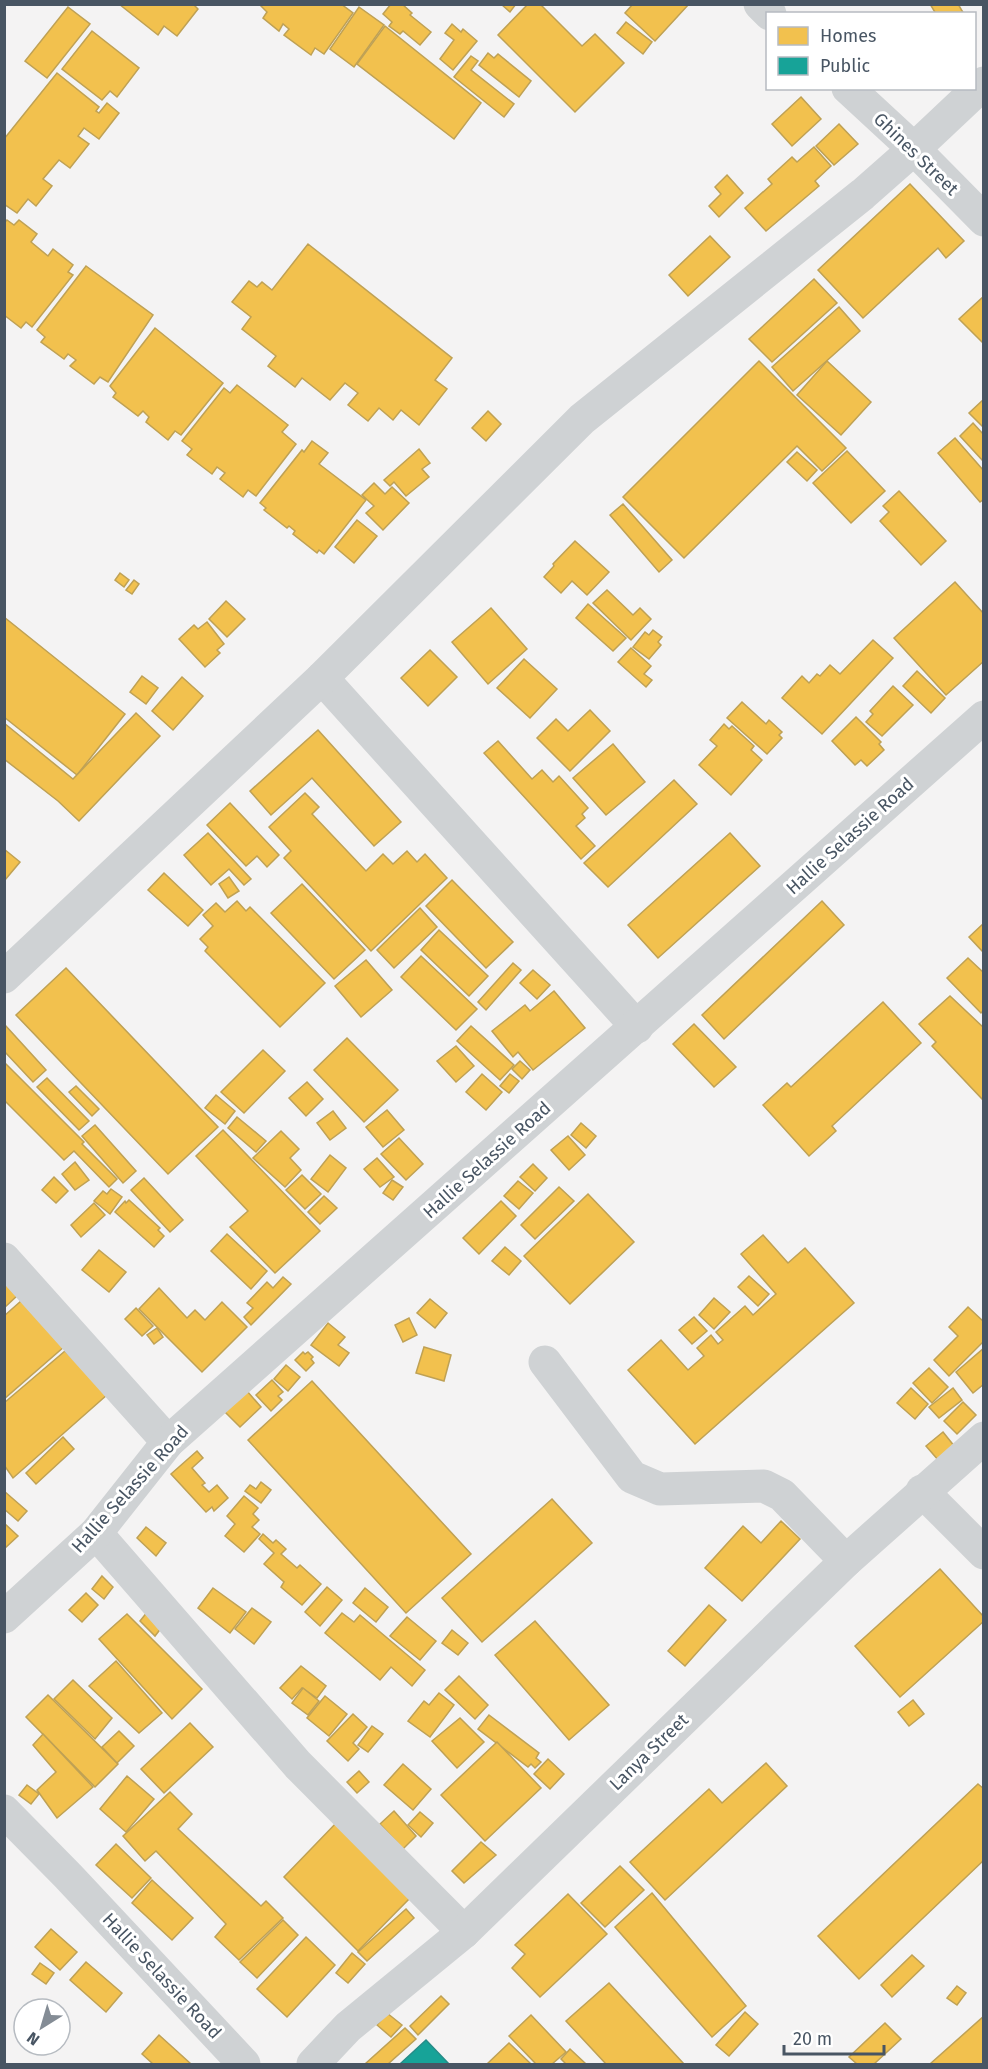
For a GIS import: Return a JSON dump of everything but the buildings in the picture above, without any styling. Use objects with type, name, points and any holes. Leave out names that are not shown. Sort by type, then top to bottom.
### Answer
[{"type":"street","points":[[4,977],[322,678],[582,419],[863,194],[984,83]]},
{"type":"street","name":"Ghines Street","points":[[850,90],[914,149],[984,220]]},
{"type":"street","points":[[322,678],[637,1027]]},
{"type":"street","name":"Hallie Selassie Road","points":[[4,1617],[96,1533],[168,1442],[984,717]]},
{"type":"street","points":[[4,1259],[168,1442]]},
{"type":"street","points":[[545,1362],[632,1477],[660,1489],[764,1486],[782,1495],[846,1561]]},
{"type":"street","name":"Lanya Street","points":[[312,2064],[348,2027],[464,1932],[846,1561],[984,1437]]},
{"type":"street","points":[[922,1491],[984,1553]]},
{"type":"street","points":[[96,1533],[298,1765],[464,1932]]},
{"type":"street","name":"Hallie Selassie Road","points":[[4,1811],[244,2064]]}]
